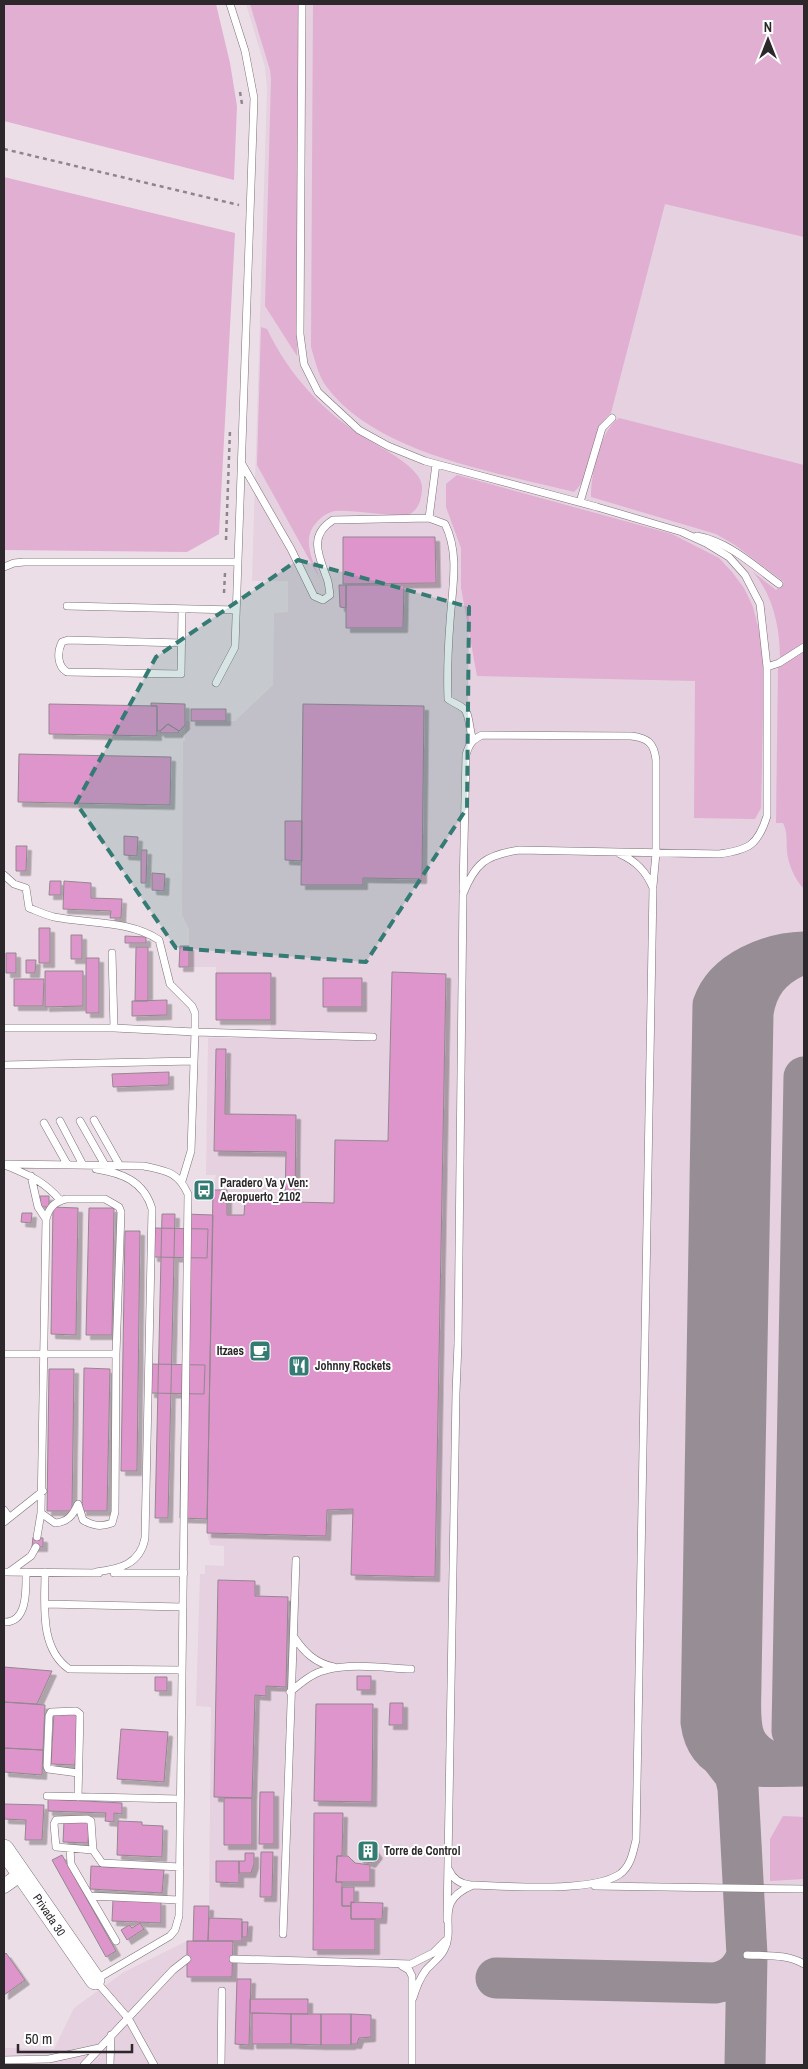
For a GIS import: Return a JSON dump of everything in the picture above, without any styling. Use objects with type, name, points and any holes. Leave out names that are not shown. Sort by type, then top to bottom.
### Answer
[{"type":"street","name":"Privada 30","points":[[4,1849],[80,1960],[96,1980]]},
{"type":"street","points":[[4,1886],[21,1874]]},
{"type":"lane","points":[[216,683],[235,646],[254,98],[245,51],[230,4]]},
{"type":"lane","points":[[302,4],[300,334],[304,364],[318,392],[359,430],[388,446],[436,464],[711,539],[731,549],[779,584]]},
{"type":"lane","points":[[580,502],[602,428],[612,418]]},
{"type":"lane","points":[[241,464],[291,549],[314,596],[323,600],[330,595],[327,578],[318,556],[318,540],[324,526],[333,520],[429,518],[445,524],[450,534],[454,555],[448,699],[464,708],[468,715],[469,729],[473,740]]},
{"type":"lane","points":[[429,518],[436,464]]},
{"type":"lane","points":[[463,894],[470,876],[482,863],[497,853],[519,850],[719,854],[740,851],[753,844],[762,833],[767,816],[767,667],[760,604],[745,575],[729,558],[706,543],[682,532]]},
{"type":"lane","points":[[4,567],[24,562],[238,562]]},
{"type":"lane","points":[[67,606],[236,610]]},
{"type":"lane","points":[[182,609],[182,643],[181,674],[67,672],[62,669],[59,663],[60,647],[62,642],[68,640],[182,643]]},
{"type":"lane","points":[[767,667],[779,663],[804,647]]},
{"type":"lane","points":[[412,1998],[420,1978],[443,1951],[447,1936],[466,756],[473,740],[482,735],[643,737],[651,742],[656,755],[656,853],[652,888],[636,1840],[631,1861],[621,1873],[604,1881],[580,1886]]},
{"type":"lane","points":[[617,853],[632,860],[642,868],[652,888]]},
{"type":"lane","points":[[4,875],[14,884],[26,888],[29,908],[53,917],[128,927],[147,932],[159,940],[170,984],[192,1006],[195,1013],[191,1151],[182,1180]]},
{"type":"lane","points":[[112,953],[114,1028]]},
{"type":"lane","points":[[4,1028],[114,1028],[373,1037]]},
{"type":"lane","points":[[4,1065],[194,1061]]},
{"type":"lane","points":[[80,1120],[105,1166]]},
{"type":"lane","points":[[94,1120],[120,1166]]},
{"type":"lane","points":[[60,1121],[80,1165]]},
{"type":"lane","points":[[44,1123],[67,1164]]},
{"type":"lane","points":[[4,1164],[144,1166],[167,1171],[182,1180],[188,1194],[178,1924],[170,1936],[96,1980],[128,2018],[154,2065]]},
{"type":"lane","points":[[4,1164],[31,1176],[50,1188],[60,1200]]},
{"type":"lane","points":[[80,1165],[106,1170],[132,1179],[145,1192],[152,1209],[145,1538],[140,1552],[129,1564],[121,1568],[96,1572]]},
{"type":"lane","points":[[31,1176],[38,1207],[46,1219]]},
{"type":"lane","points":[[37,1537],[43,1491],[46,1219],[48,1210],[60,1200],[105,1199],[120,1207],[121,1212],[116,1354],[115,1512],[112,1523],[105,1526],[91,1524],[83,1520],[78,1504],[70,1517],[62,1523],[55,1523],[41,1512]]},
{"type":"lane","points":[[4,1354],[116,1354]]},
{"type":"lane","points":[[4,1510],[7,1519],[43,1491]]},
{"type":"lane","points":[[6,1572],[31,1556],[36,1547]]},
{"type":"lane","points":[[283,1934],[296,1560]]},
{"type":"lane","points":[[6,1572],[184,1573]]},
{"type":"lane","points":[[4,1622],[15,1620],[21,1612],[24,1602],[26,1572]]},
{"type":"lane","points":[[45,1572],[46,1630],[52,1648],[62,1664],[69,1669],[182,1670]]},
{"type":"lane","points":[[45,1604],[183,1607]]},
{"type":"lane","points":[[294,1637],[303,1651],[326,1665],[339,1668],[411,1669]]},
{"type":"lane","points":[[290,1692],[302,1681],[314,1674],[339,1668]]},
{"type":"lane","points":[[78,1773],[48,1770],[48,1726],[51,1712],[76,1711],[80,1714],[78,1797]]},
{"type":"lane","points":[[47,1796],[180,1799]]},
{"type":"lane","points":[[93,1850],[56,1847],[54,1824],[56,1820],[87,1819],[91,1821],[93,1850],[98,1859],[108,1865],[180,1867]]},
{"type":"lane","points":[[70,1849],[71,1864],[116,1941]]},
{"type":"lane","points":[[448,1867],[454,1878],[464,1884],[473,1885],[804,1890]]},
{"type":"lane","points":[[447,1920],[449,1906],[455,1896],[463,1889],[473,1885]]},
{"type":"lane","points":[[90,1896],[179,1900]]},
{"type":"lane","points":[[233,1959],[411,1964],[425,1959],[439,1949],[447,1936]]},
{"type":"lane","points":[[747,1955],[782,1956],[804,1964]]},
{"type":"lane","points":[[84,2065],[173,1970],[187,1959]]},
{"type":"lane","points":[[400,1965],[411,1972],[412,2065]]},
{"type":"lane","points":[[221,2065],[222,1991]]},
{"type":"lane","points":[[110,2065],[111,2035]]},
{"type":"lane","points":[[4,2060],[49,2059],[99,2048]]},
{"type":"lane","points":[[4,2060],[9,2065]]},
{"type":"path","points":[[240,84],[242,105]]},
{"type":"path","points":[[4,149],[250,208]]},
{"type":"path","points":[[238,205],[239,196]]},
{"type":"path","points":[[226,540],[230,422]]},
{"type":"path","points":[[224,593],[225,572]]},
{"type":"highlighted area","points":[[298,560],[469,607],[467,808],[366,962],[176,948],[76,803],[156,657]]},
{"type":"shaded area","points":[[4,4],[216,4],[230,63],[237,106],[234,180],[4,121]]},
{"type":"shaded area","points":[[246,4],[804,4],[804,2065],[4,2065],[4,2048],[54,2049],[74,2008],[124,1972],[187,1941],[193,1941],[194,1906],[209,1906],[211,1707],[196,1706],[200,1574],[205,1574],[205,1565],[224,1566],[224,1546],[210,1545],[207,1533],[213,1190],[216,1175],[206,1175],[208,1038],[270,1038],[271,1021],[216,1020],[216,967],[179,967],[180,946],[189,946],[189,929],[182,915],[183,741],[185,741],[185,721],[235,721],[273,685],[274,613],[288,612],[288,581],[252,581],[267,90],[265,67]]},
{"type":"shaded area","points":[[250,4],[298,4],[297,356],[265,306],[271,79]]},
{"type":"shaded area","points":[[313,4],[804,4],[804,237],[665,204],[611,413],[598,430],[586,474],[574,492],[474,468],[406,444],[375,428],[348,409],[323,382],[311,347]]},
{"type":"shaded area","points":[[4,177],[235,233],[219,534],[187,552],[4,550]]},
{"type":"shaded area","points":[[261,327],[267,329],[297,377],[322,404],[351,428],[400,459],[415,473],[422,487],[417,507],[407,515],[335,511],[320,519],[312,529],[309,543],[312,558],[320,579],[257,465]]},
{"type":"shaded area","points":[[619,418],[804,465],[804,641],[795,650],[780,658],[779,635],[774,612],[766,591],[753,572],[776,590],[784,582],[735,545],[716,534],[591,497],[595,466],[601,443],[612,424]]},
{"type":"shaded area","points":[[457,475],[672,534],[719,558],[732,572],[744,588],[753,607],[760,635],[764,666],[761,808],[755,819],[694,818],[695,681],[477,676],[461,588],[461,548],[446,507],[446,484]]},
{"type":"shaded area","points":[[804,651],[804,889],[792,872],[787,851],[785,826],[783,823],[776,823],[778,667]]},
{"type":"shaded area","points":[[783,1816],[804,1817],[804,1879],[770,1881],[770,1839]]},
{"type":"building","points":[[343,537],[435,537],[436,583],[343,584]]},
{"type":"building","points":[[339,585],[346,585],[346,608],[340,607]]},
{"type":"building","points":[[346,585],[404,585],[403,628],[346,628]]},
{"type":"building","points":[[151,703],[185,704],[185,725],[179,731],[168,724],[160,731],[157,731],[157,706],[151,706]]},
{"type":"building","points":[[49,704],[157,706],[157,736],[49,734]]},
{"type":"building","points":[[303,704],[424,706],[422,879],[363,878],[363,885],[301,885]]},
{"type":"building","points":[[191,709],[226,709],[226,721],[191,721]]},
{"type":"building","points":[[168,724],[179,731],[178,733],[160,733]]},
{"type":"building","points":[[19,754],[171,757],[170,805],[18,802]]},
{"type":"building","points":[[285,821],[302,821],[302,861],[285,860]]},
{"type":"building","points":[[124,836],[138,837],[137,856],[124,855]]},
{"type":"building","points":[[16,846],[27,846],[26,871],[16,871]]},
{"type":"building","points":[[141,850],[147,850],[146,883],[141,883]]},
{"type":"building","points":[[152,873],[165,874],[164,891],[152,890]]},
{"type":"building","points":[[50,881],[61,881],[61,895],[49,895]]},
{"type":"building","points":[[64,881],[91,883],[91,898],[122,899],[121,918],[110,918],[111,911],[63,909]]},
{"type":"building","points":[[39,928],[50,928],[50,963],[39,963]]},
{"type":"building","points":[[71,935],[82,935],[82,959],[71,959]]},
{"type":"building","points":[[125,936],[146,937],[146,943],[125,943]]},
{"type":"building","points":[[180,946],[189,946],[189,967],[179,967]]},
{"type":"building","points":[[136,947],[148,947],[148,1001],[135,1001]]},
{"type":"building","points":[[6,953],[16,953],[16,973],[6,973]]},
{"type":"building","points":[[86,958],[99,958],[99,1013],[86,1013]]},
{"type":"building","points":[[26,960],[36,960],[35,973],[26,973]]},
{"type":"building","points":[[45,971],[83,971],[83,1006],[45,1007]]},
{"type":"building","points":[[392,972],[446,974],[435,1577],[351,1575],[353,1509],[327,1510],[326,1536],[207,1533],[213,1190],[227,1190],[227,1215],[244,1215],[245,1201],[285,1202],[286,1152],[214,1151],[216,1049],[226,1049],[225,1114],[296,1115],[295,1202],[334,1203],[335,1140],[388,1141]]},
{"type":"building","points":[[216,973],[271,973],[271,1020],[216,1020]]},
{"type":"building","points":[[323,978],[362,978],[362,1007],[323,1007]]},
{"type":"building","points":[[14,979],[44,979],[43,1006],[14,1006]]},
{"type":"building","points":[[167,1000],[167,1015],[132,1016],[132,1001]]},
{"type":"building","points":[[169,1072],[169,1085],[113,1087],[112,1074]]},
{"type":"building","points":[[40,1196],[49,1196],[49,1207],[40,1207]]},
{"type":"building","points":[[53,1207],[78,1208],[76,1335],[51,1334]]},
{"type":"building","points":[[89,1208],[114,1208],[112,1335],[86,1335]]},
{"type":"building","points":[[22,1213],[32,1213],[31,1223],[21,1222]]},
{"type":"building","points":[[162,1214],[175,1214],[168,1518],[155,1518]]},
{"type":"building","points":[[185,1214],[213,1215],[207,1519],[180,1518]]},
{"type":"building","points":[[153,1228],[208,1229],[207,1258],[153,1257]]},
{"type":"building","points":[[125,1231],[140,1231],[137,1471],[121,1471]]},
{"type":"building","points":[[150,1364],[205,1365],[204,1394],[150,1393]]},
{"type":"building","points":[[84,1368],[110,1369],[107,1511],[82,1511]]},
{"type":"building","points":[[49,1369],[74,1369],[72,1511],[47,1511]]},
{"type":"building","points":[[33,1537],[43,1538],[43,1547],[32,1547]]},
{"type":"building","points":[[218,1580],[255,1581],[255,1596],[288,1597],[286,1687],[266,1686],[266,1696],[255,1695],[252,1798],[214,1797]]},
{"type":"building","points":[[4,1667],[52,1671],[37,1704],[4,1702]]},
{"type":"building","points":[[357,1676],[371,1676],[371,1690],[357,1690]]},
{"type":"building","points":[[155,1677],[167,1677],[167,1691],[155,1691]]},
{"type":"building","points":[[4,1702],[45,1705],[43,1750],[4,1748]]},
{"type":"building","points":[[390,1703],[403,1703],[403,1725],[389,1725]]},
{"type":"building","points":[[316,1704],[373,1704],[372,1802],[314,1801]]},
{"type":"building","points":[[54,1713],[78,1714],[75,1765],[51,1764]]},
{"type":"building","points":[[121,1729],[168,1732],[164,1782],[117,1779]]},
{"type":"building","points":[[4,1748],[43,1750],[42,1775],[4,1772]]},
{"type":"building","points":[[260,1792],[274,1792],[274,1844],[259,1844]]},
{"type":"building","points":[[224,1798],[252,1798],[252,1845],[224,1845]]},
{"type":"building","points":[[48,1799],[122,1803],[122,1814],[114,1813],[114,1822],[105,1821],[106,1813],[48,1811]]},
{"type":"building","points":[[4,1804],[44,1805],[42,1840],[25,1840],[26,1820],[4,1819]]},
{"type":"building","points":[[314,1813],[343,1813],[342,1856],[337,1856],[336,1882],[342,1882],[342,1906],[351,1906],[351,1919],[375,1919],[375,1950],[313,1950]]},
{"type":"building","points":[[64,1821],[89,1822],[88,1843],[63,1842]]},
{"type":"building","points":[[118,1821],[142,1822],[142,1825],[163,1826],[162,1857],[117,1855]]},
{"type":"building","name":"Torre de Control","points":[[371,1844],[378,1854],[371,1863],[359,1860],[359,1848]]},
{"type":"building","points":[[261,1852],[273,1852],[272,1897],[260,1897]]},
{"type":"building","points":[[245,1853],[254,1853],[254,1864],[251,1873],[239,1873],[239,1861],[245,1861]]},
{"type":"building","points":[[62,1855],[116,1951],[106,1957],[52,1860]]},
{"type":"building","points":[[337,1856],[348,1856],[355,1863],[370,1865],[370,1882],[336,1882]]},
{"type":"building","points":[[216,1861],[239,1861],[239,1883],[216,1882]]},
{"type":"building","points":[[91,1866],[164,1870],[162,1893],[90,1889]]},
{"type":"building","points":[[342,1887],[354,1887],[354,1903],[351,1902],[351,1906],[342,1906]]},
{"type":"building","points":[[113,1899],[161,1901],[161,1923],[112,1921]]},
{"type":"building","points":[[351,1902],[383,1903],[382,1919],[351,1919]]},
{"type":"building","points":[[194,1906],[209,1906],[208,1941],[193,1941]]},
{"type":"building","points":[[209,1918],[242,1919],[242,1941],[208,1941]]},
{"type":"building","points":[[242,1922],[248,1922],[247,1937],[242,1937]]},
{"type":"building","points":[[140,1923],[144,1929],[127,1940],[121,1930],[129,1925],[132,1928]]},
{"type":"building","points":[[187,1941],[233,1941],[232,1977],[187,1977]]},
{"type":"building","points":[[6,1953],[25,1980],[4,1995],[4,1955]]},
{"type":"building","points":[[237,1979],[251,1979],[249,2045],[235,2044]]},
{"type":"building","points":[[250,1999],[308,1999],[308,2014],[250,2013]]},
{"type":"building","points":[[252,2013],[291,2014],[291,2044],[252,2044]]},
{"type":"building","points":[[291,2014],[321,2014],[321,2045],[291,2044]]},
{"type":"building","points":[[321,2014],[351,2014],[351,2045],[321,2045]]},
{"type":"building","points":[[351,2014],[371,2015],[371,2037],[359,2038],[357,2044],[351,2044]]},
{"type":"taxiway","points":[[804,952],[777,956],[750,966],[728,982],[719,993],[713,1005],[701,1722],[706,1739],[715,1751],[726,1759],[740,1764],[756,1766],[804,1766]]},
{"type":"taxiway","points":[[781,1766],[766,1760],[754,1752],[747,1743],[743,1733],[740,1709],[753,1013],[758,994],[766,979],[786,961],[795,957]]},
{"type":"taxiway","points":[[792,1731],[804,1077]]},
{"type":"taxiway","points":[[721,1757],[735,1775],[738,1788],[747,1955],[745,2065]]},
{"type":"taxiway","points":[[496,1978],[715,1983],[736,1974],[747,1955]]},
{"type":"place","name":"Paradero Va y Ven: Aeropuerto_2102","points":[[204,1190]]},
{"type":"place","name":"Itzaes","points":[[260,1351]]},
{"type":"place","name":"Johnny Rockets","points":[[299,1366]]},
{"type":"place","name":"Torre de Control","points":[[368,1851]]}]
